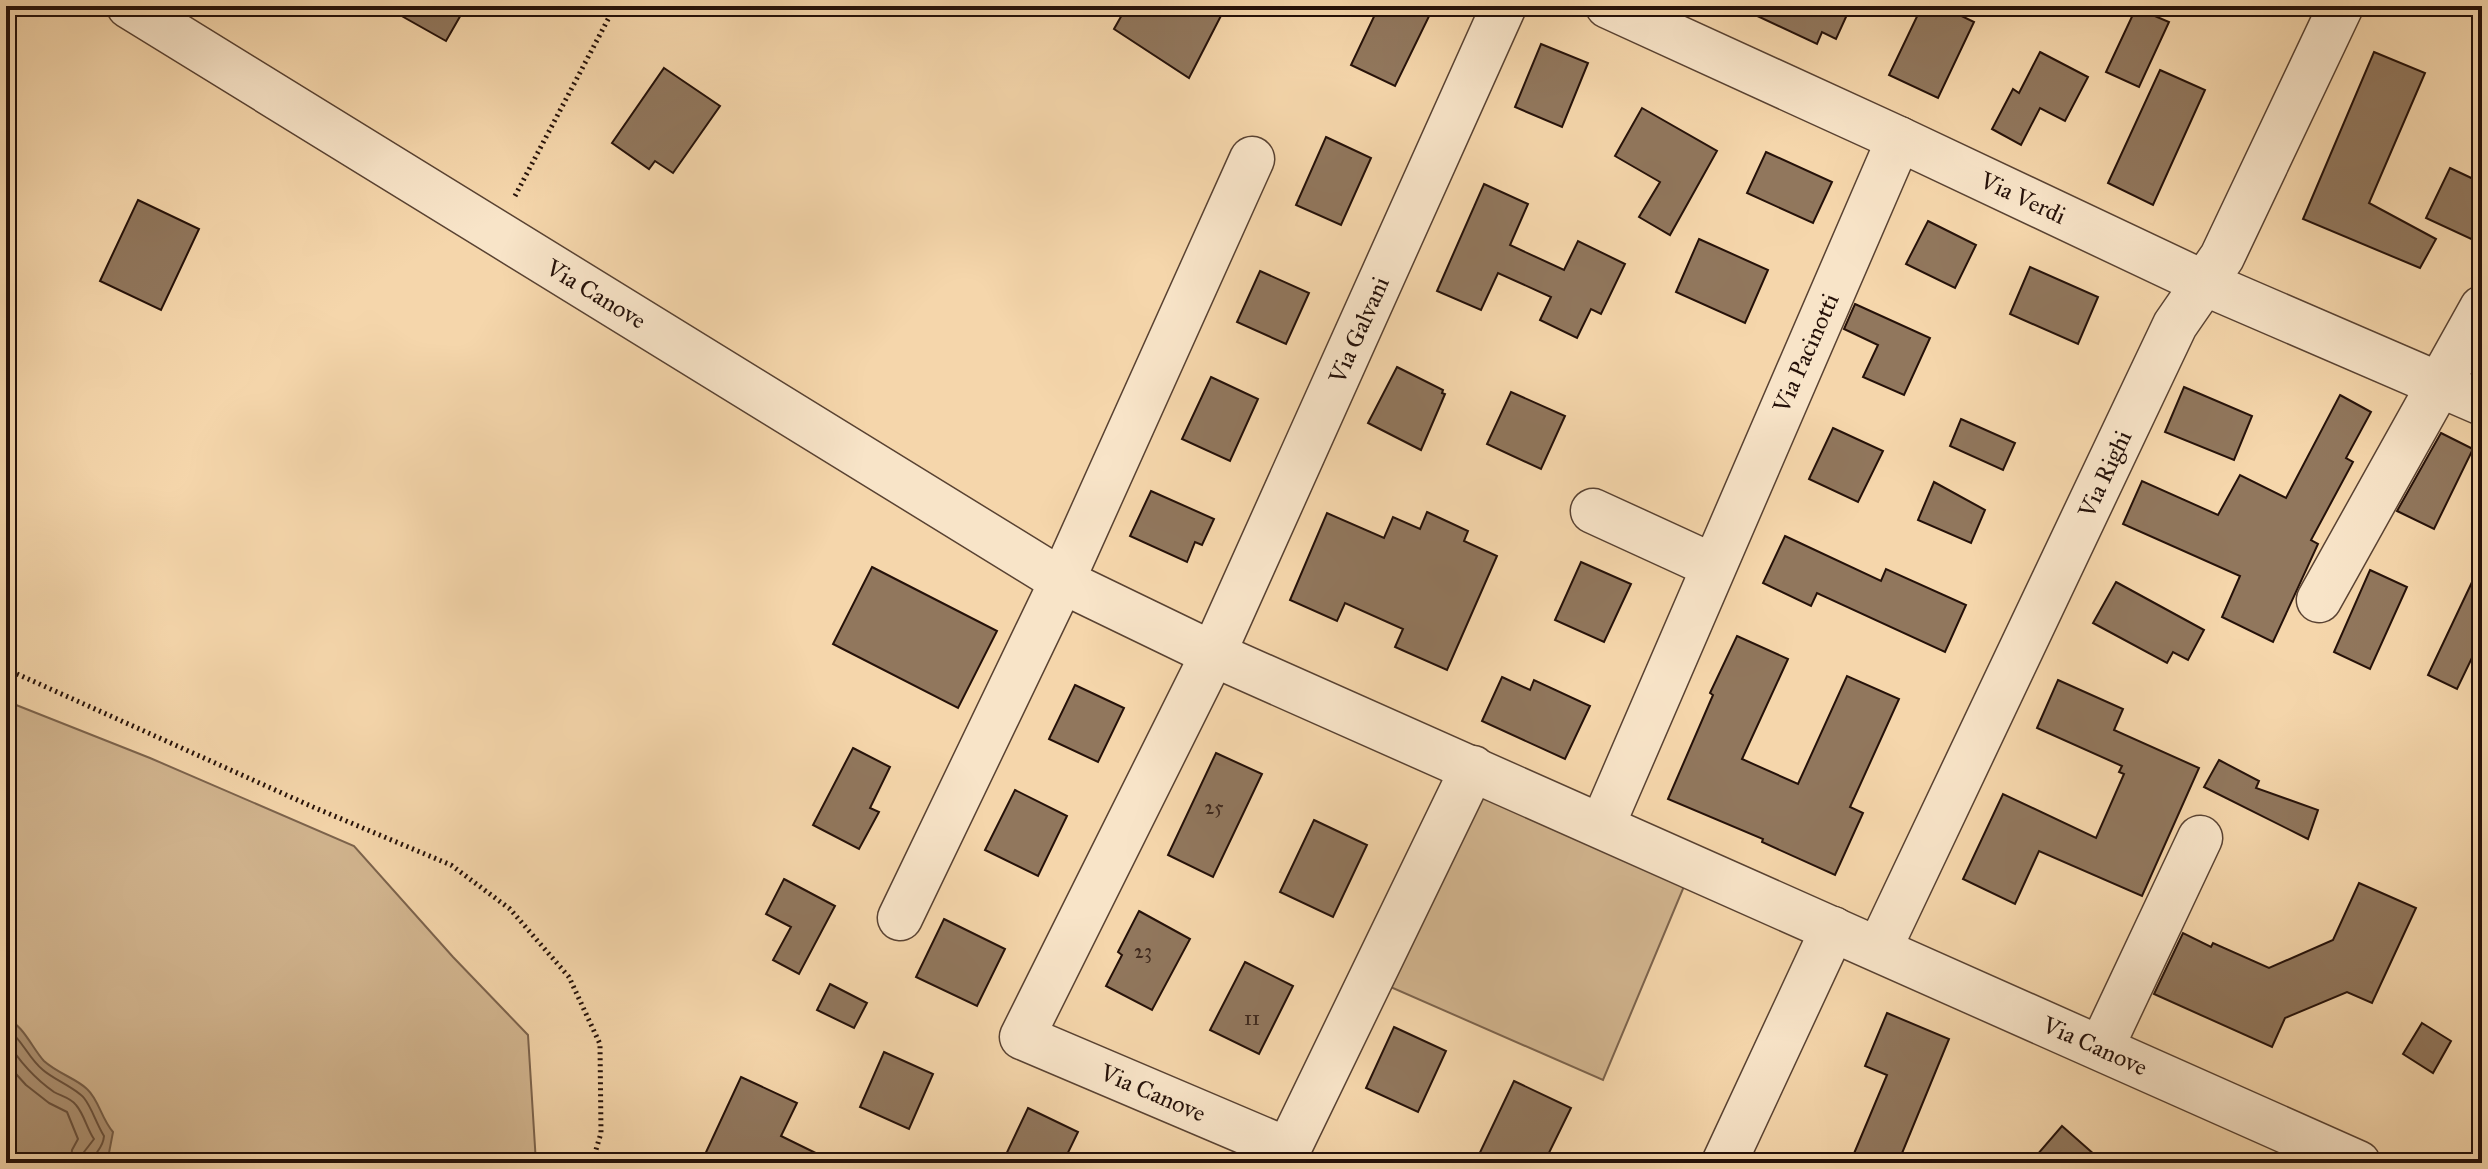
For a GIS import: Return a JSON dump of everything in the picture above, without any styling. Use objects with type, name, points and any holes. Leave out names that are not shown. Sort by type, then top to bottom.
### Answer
[{"type":"street","name":"Via Canove","points":[[129,6],[1062,581],[1213,654],[2358,1163]]},
{"type":"street","name":"Via Galvani","points":[[1213,654],[1504,6]]},
{"type":"street","name":"Via Verdi","points":[[1608,6],[2204,283],[2482,403]]},
{"type":"street","name":"Via Righi","points":[[1879,949],[2175,325],[2222,257],[2341,6]]},
{"type":"street","name":"Via Pacinotti","points":[[1602,826],[1899,139]]},
{"type":"street","points":[[900,918],[1062,581],[1252,159]]},
{"type":"street","points":[[2319,600],[2482,308]]},
{"type":"street","points":[[1593,511],[1713,566]]},
{"type":"street","name":"Via Canove","points":[[1213,654],[1022,1037],[1288,1150],[1473,768]]},
{"type":"street","points":[[2101,1048],[2200,838]]},
{"type":"street","points":[[1724,1163],[1833,929]]},
{"type":"path","points":[[494,232],[615,6]]},
{"type":"path","points":[[6,669],[451,865],[510,909],[569,977],[600,1044],[601,1133],[592,1163]]},
{"type":"shaded area","points":[[6,701],[150,758],[354,846],[528,1035],[536,1163],[6,1163]]},
{"type":"shaded area","points":[[1463,788],[1685,884],[1603,1080],[1370,978]]},
{"type":"water","points":[[6,1019],[22,1031],[44,1061],[91,1093],[113,1132],[109,1153],[93,1163],[6,1163]]},
{"type":"building","points":[[384,6],[466,6],[446,41]]},
{"type":"building","points":[[1127,6],[1226,6],[1189,78],[1114,29]]},
{"type":"building","points":[[1379,6],[1434,6],[1395,86],[1351,65]]},
{"type":"building","points":[[1736,6],[1851,6],[1836,39],[1822,32],[1817,44]]},
{"type":"building","points":[[1922,6],[1941,6],[1974,22],[1938,98],[1889,75]]},
{"type":"building","points":[[2136,8],[2169,22],[2139,87],[2106,72]]},
{"type":"building","points":[[1541,44],[1588,63],[1562,127],[1515,107]]},
{"type":"building","points":[[2040,52],[2088,77],[2065,121],[2040,108],[2021,145],[1992,129],[2013,89],[2019,93]]},
{"type":"building","points":[[2374,52],[2425,73],[2369,203],[2436,239],[2420,268],[2303,219]]},
{"type":"building","points":[[664,68],[720,106],[673,173],[655,161],[649,169],[612,143]]},
{"type":"building","points":[[2160,70],[2205,90],[2153,205],[2108,183]]},
{"type":"building","points":[[1642,108],[1717,151],[1670,235],[1639,217],[1660,182],[1615,156]]},
{"type":"building","points":[[1326,137],[1371,158],[1341,225],[1296,205]]},
{"type":"building","points":[[1766,152],[1832,182],[1813,223],[1747,193]]},
{"type":"building","points":[[2450,168],[2482,183],[2482,244],[2426,218]]},
{"type":"building","points":[[1484,184],[1528,204],[1510,245],[1564,270],[1578,241],[1625,264],[1601,314],[1591,309],[1577,338],[1540,320],[1551,297],[1498,273],[1481,310],[1437,291]]},
{"type":"building","points":[[138,200],[199,229],[161,310],[100,281]]},
{"type":"building","points":[[1928,221],[1976,245],[1955,288],[1906,264]]},
{"type":"building","points":[[1699,239],[1768,270],[1745,323],[1676,292]]},
{"type":"building","points":[[2030,267],[2098,297],[2078,344],[2010,314]]},
{"type":"building","points":[[1260,271],[1309,293],[1286,344],[1237,322]]},
{"type":"building","points":[[1855,304],[1930,338],[1904,395],[1863,377],[1878,345],[1844,329]]},
{"type":"building","points":[[1397,367],[1443,390],[1445,394],[1421,450],[1368,423]]},
{"type":"building","points":[[1211,377],[1258,399],[1230,461],[1182,439]]},
{"type":"building","points":[[2184,387],[2252,416],[2234,460],[2165,432]]},
{"type":"building","points":[[1511,392],[1565,416],[1541,469],[1487,444]]},
{"type":"building","points":[[2340,395],[2371,412],[2346,458],[2353,462],[2311,540],[2318,544],[2273,642],[2222,617],[2240,576],[2123,524],[2142,481],[2218,515],[2240,475],[2286,498]]},
{"type":"building","points":[[1961,419],[2015,443],[2003,470],[1950,446]]},
{"type":"building","points":[[1833,428],[1883,451],[1858,502],[1809,479]]},
{"type":"building","points":[[2441,433],[2473,449],[2434,529],[2397,511]]},
{"type":"building","points":[[1934,482],[1985,510],[1971,543],[1918,520]]},
{"type":"building","points":[[1151,491],[1214,519],[1202,545],[1195,542],[1187,562],[1130,536]]},
{"type":"building","points":[[1427,512],[1468,531],[1464,541],[1497,556],[1447,670],[1395,647],[1403,629],[1345,603],[1337,621],[1290,600],[1327,513],[1384,538],[1393,517],[1420,529]]},
{"type":"building","points":[[1785,536],[1881,581],[1886,569],[1966,605],[1945,652],[1817,593],[1811,606],[1763,583]]},
{"type":"building","points":[[2482,561],[2482,637],[2457,689],[2428,675]]},
{"type":"building","points":[[1581,562],[1631,584],[1604,642],[1555,620]]},
{"type":"building","points":[[872,567],[997,631],[958,708],[833,644]]},
{"type":"building","points":[[2370,570],[2407,587],[2370,669],[2334,652]]},
{"type":"building","points":[[2116,582],[2204,630],[2188,660],[2173,652],[2167,663],[2093,623]]},
{"type":"building","points":[[1737,636],[1788,659],[1742,759],[1798,784],[1847,676],[1899,699],[1850,807],[1863,813],[1835,875],[1762,842],[1763,839],[1668,799],[1713,695],[1710,693]]},
{"type":"building","points":[[1502,677],[1530,690],[1534,680],[1590,706],[1565,759],[1482,721]]},
{"type":"building","points":[[2058,680],[2123,709],[2114,730],[2199,768],[2142,896],[2039,851],[2015,904],[1963,879],[2003,794],[2096,838],[2124,774],[2119,772],[2122,766],[2037,728]]},
{"type":"building","points":[[1075,685],[1124,708],[1098,762],[1049,739]]},
{"type":"building","points":[[853,748],[890,767],[870,808],[879,812],[859,849],[813,825]]},
{"type":"building","points":[[1216,753],[1262,774],[1213,877],[1168,855]]},
{"type":"building","points":[[2219,760],[2259,781],[2256,788],[2318,810],[2308,839],[2204,787]]},
{"type":"building","points":[[1015,790],[1067,816],[1038,876],[985,850]]},
{"type":"building","points":[[1314,820],[1367,845],[1333,917],[1280,892]]},
{"type":"building","points":[[784,879],[835,906],[799,974],[773,960],[791,927],[766,914]]},
{"type":"building","points":[[2359,883],[2416,908],[2372,1003],[2347,992],[2285,1018],[2272,1047],[2154,994],[2183,933],[2211,947],[2213,943],[2269,968],[2333,940]]},
{"type":"building","points":[[1139,911],[1190,939],[1152,1010],[1106,986],[1122,955],[1118,952]]},
{"type":"building","points":[[944,919],[1005,949],[977,1006],[916,977]]},
{"type":"building","points":[[1245,962],[1293,986],[1259,1054],[1210,1030]]},
{"type":"building","points":[[830,984],[867,1003],[854,1028],[817,1010]]},
{"type":"building","points":[[1887,1013],[1949,1039],[1898,1163],[1850,1163],[1887,1075],[1865,1066]]},
{"type":"building","points":[[2422,1023],[2451,1041],[2433,1073],[2403,1054]]},
{"type":"building","points":[[1394,1027],[1446,1051],[1418,1112],[1366,1088]]},
{"type":"building","points":[[884,1052],[933,1074],[909,1129],[860,1107]]},
{"type":"building","points":[[741,1077],[797,1103],[781,1136],[836,1163],[701,1163]]},
{"type":"building","points":[[1514,1081],[1571,1108],[1544,1163],[1475,1163]]},
{"type":"building","points":[[1028,1108],[1078,1132],[1063,1163],[1002,1163]]},
{"type":"building","points":[[2062,1126],[2104,1163],[2030,1163]]}]
